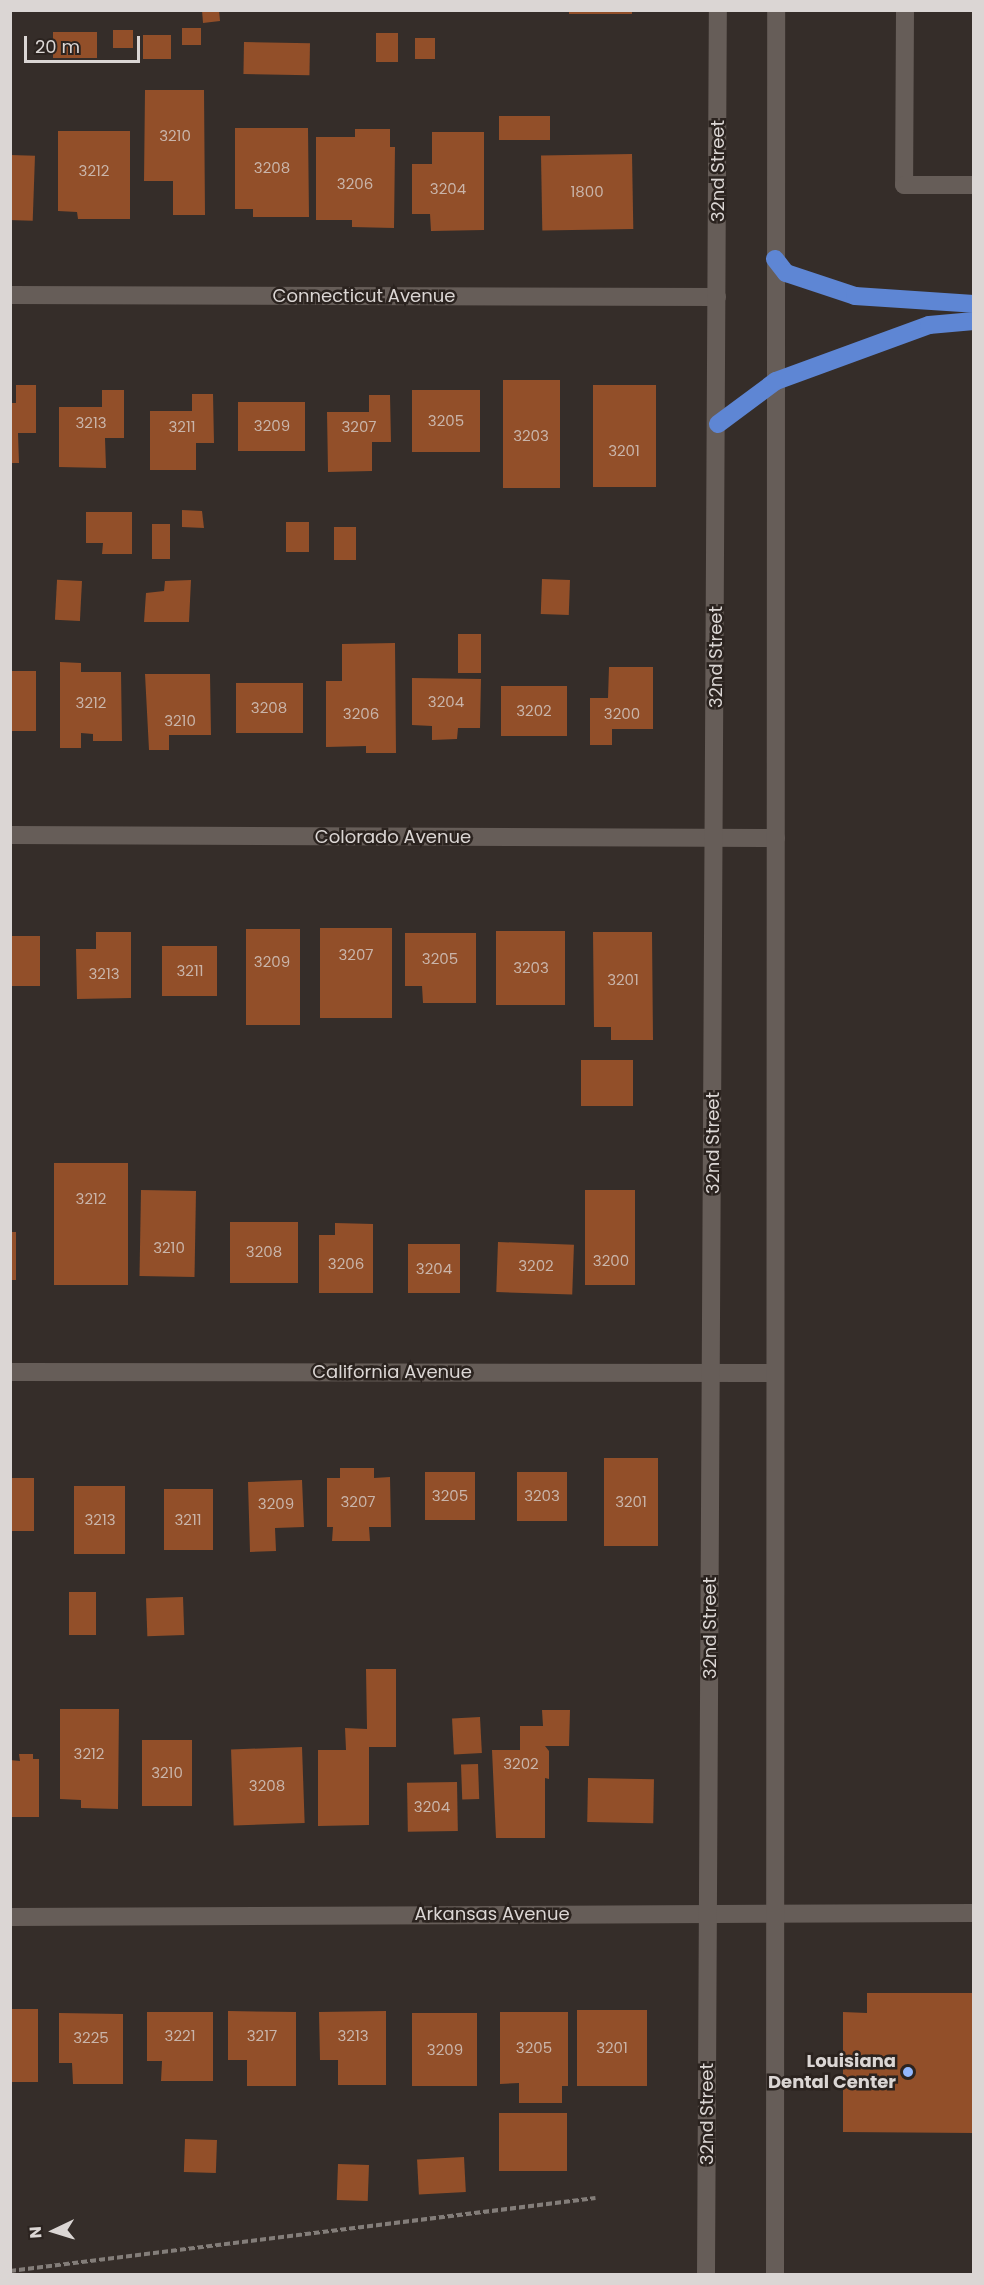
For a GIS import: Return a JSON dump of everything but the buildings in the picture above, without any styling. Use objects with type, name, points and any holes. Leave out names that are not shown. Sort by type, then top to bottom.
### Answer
[{"type":"highway","points":[[775,259],[786,273],[855,296],[974,304]]},
{"type":"highway","points":[[718,424],[776,381],[929,325],[974,321]]},
{"type":"street","name":"32nd Street","points":[[706,2274],[718,424],[718,10]]},
{"type":"street","points":[[775,2274],[773,1373],[776,838],[776,10]]},
{"type":"street","points":[[905,10],[903,185],[974,185]]},
{"type":"street","name":"Connecticut Avenue","points":[[10,295],[717,297]]},
{"type":"street","name":"Colorado Avenue","points":[[10,835],[776,838]]},
{"type":"street","name":"California Avenue","points":[[10,1372],[773,1373]]},
{"type":"street","name":"Arkansas Avenue","points":[[10,1917],[774,1911],[974,1913]]},
{"type":"path","points":[[10,2271],[595,2198]]},
{"type":"place","name":"Louisiana Dental Center","points":[[908,2072]]}]
